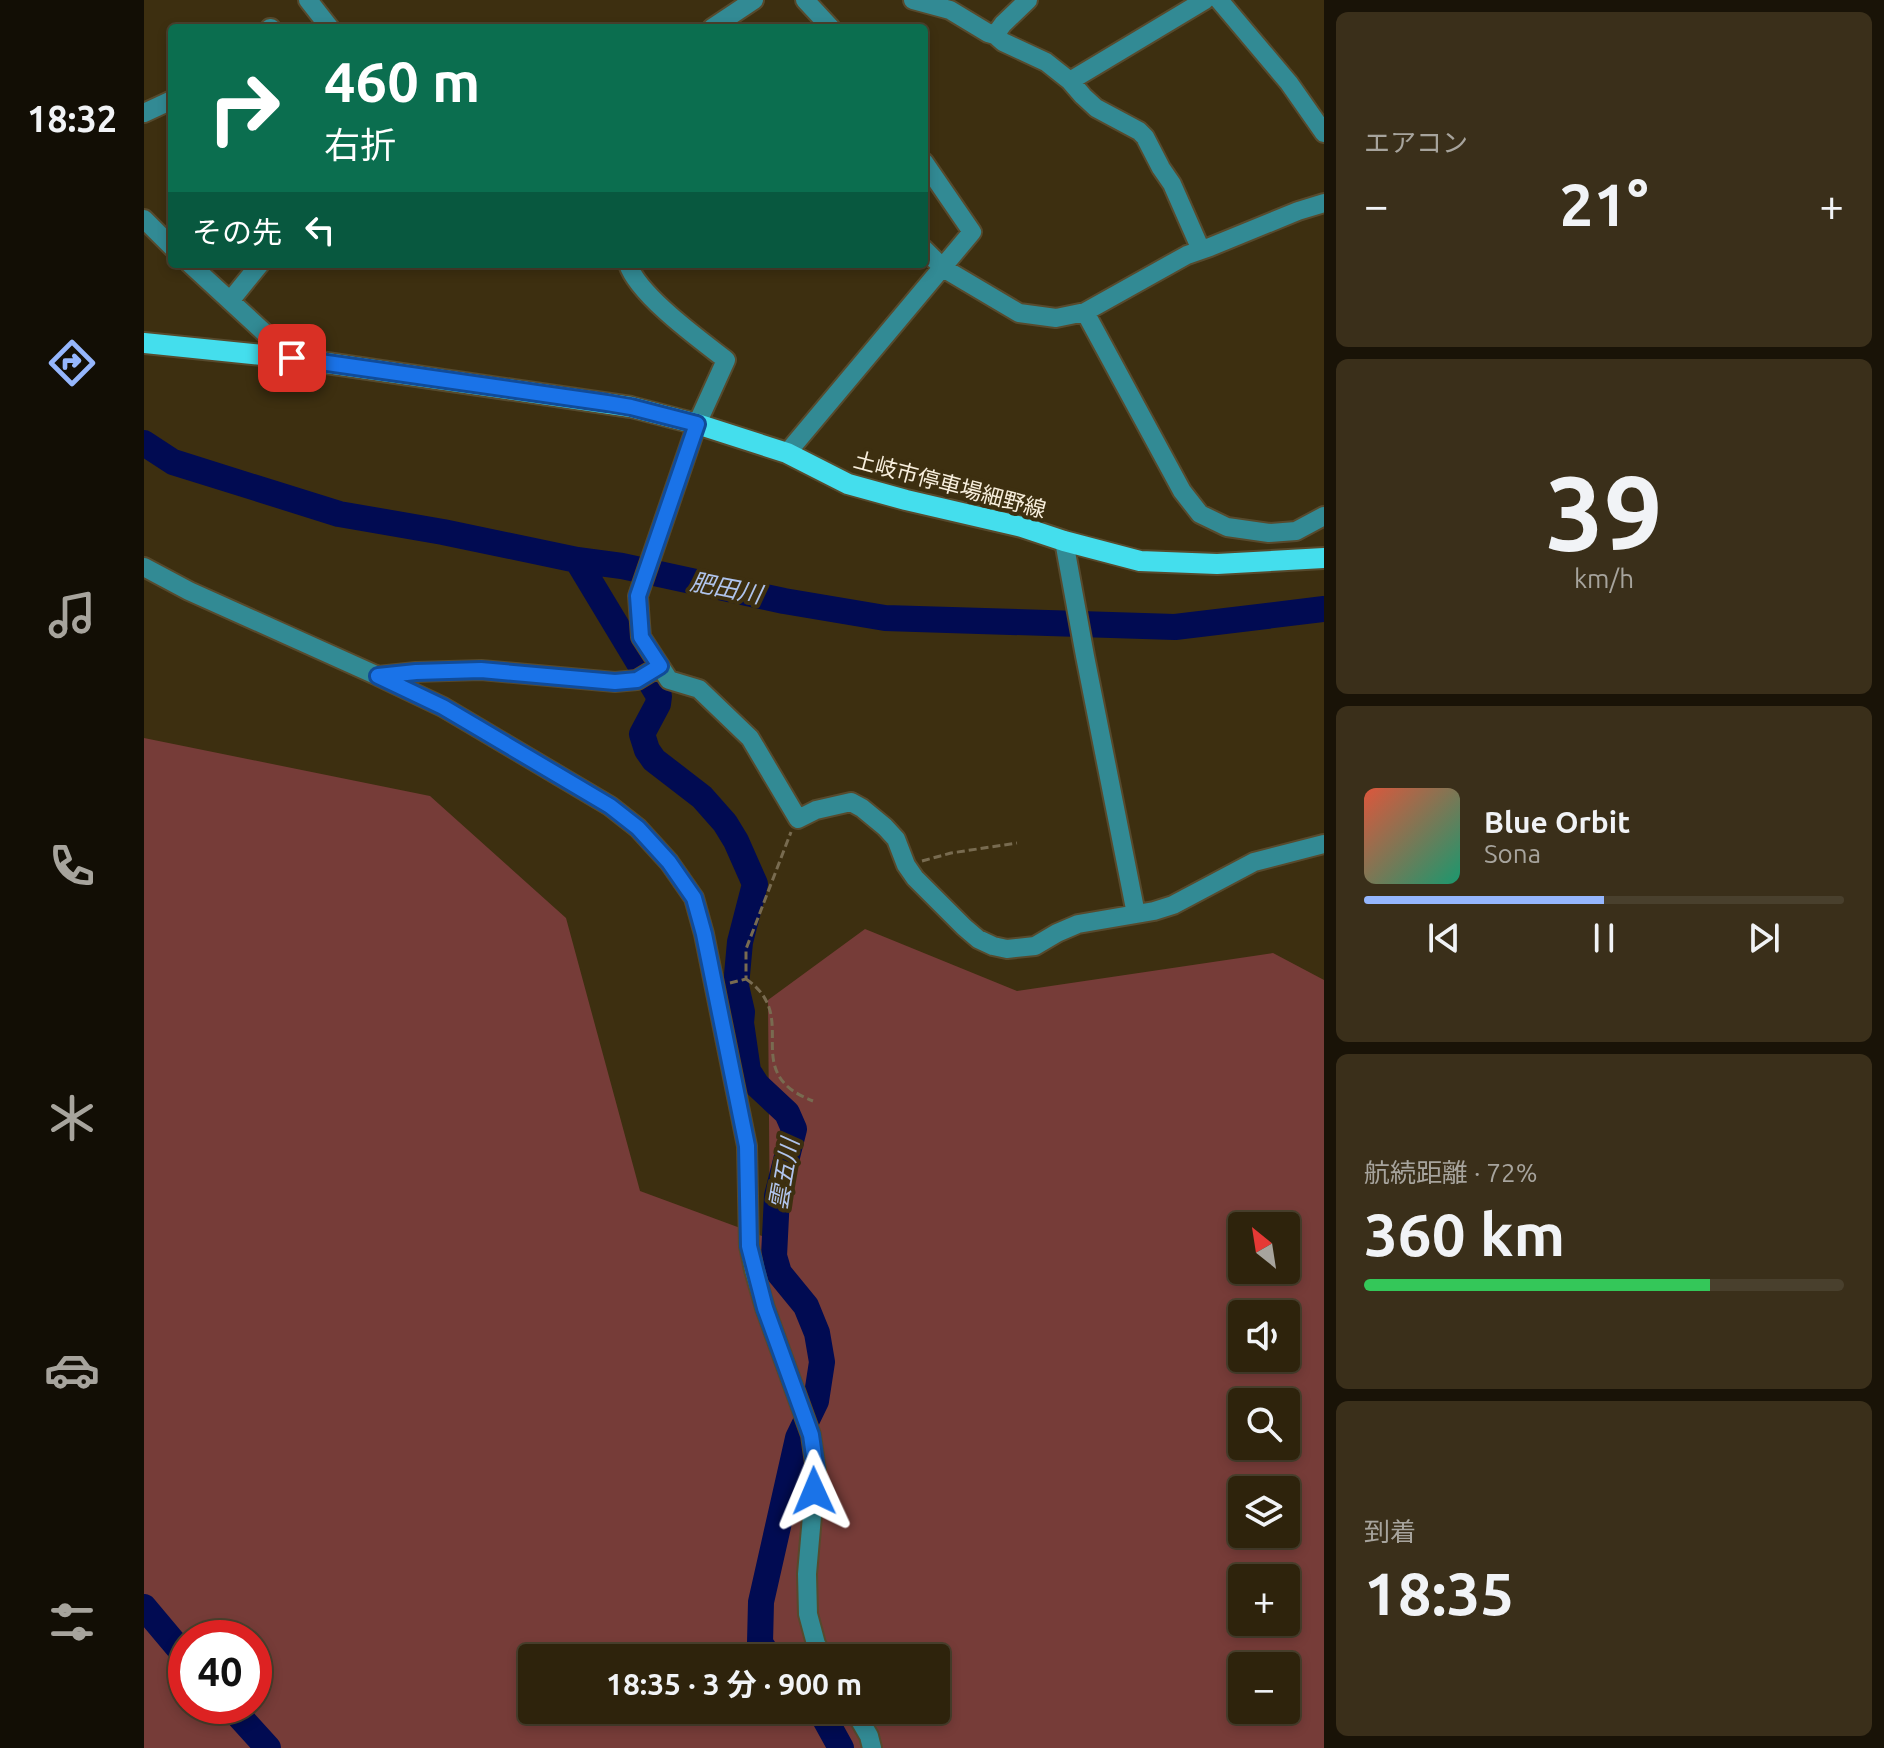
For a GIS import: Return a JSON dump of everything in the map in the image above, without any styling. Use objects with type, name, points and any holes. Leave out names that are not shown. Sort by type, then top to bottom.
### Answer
[{"type":"main road","name":"土岐市停車場細野線","points":[[144,343],[292,358],[631,407],[787,453],[848,484],[1022,527],[1140,561],[1217,564],[1324,558]]},
{"type":"street","points":[[308,0],[327,24]]},
{"type":"street","points":[[718,24],[754,0]]},
{"type":"street","points":[[805,0],[827,24]]},
{"type":"street","points":[[913,0],[950,10],[1003,42],[1046,62],[1096,108],[1139,131],[1172,184],[1201,250]]},
{"type":"street","points":[[995,35],[1028,0]]},
{"type":"street","points":[[1070,81],[1205,0]]},
{"type":"street","points":[[1219,0],[1289,83],[1324,133]]},
{"type":"street","points":[[144,113],[168,102]]},
{"type":"street","points":[[787,453],[972,232],[928,168]]},
{"type":"street","points":[[928,253],[943,268],[1019,313],[1056,318],[1085,312],[1187,255],[1324,203]]},
{"type":"street","points":[[144,219],[168,243]]},
{"type":"street","points":[[194,268],[292,358]]},
{"type":"street","points":[[230,301],[257,268]]},
{"type":"street","points":[[629,268],[637,281],[678,323],[726,360],[697,424],[638,596],[641,637],[658,668],[669,680],[699,689],[750,738],[798,819],[816,810],[851,802],[862,808],[896,839],[915,878],[978,939],[1007,949],[1035,946],[1078,924],[1173,905],[1254,862],[1324,844]]},
{"type":"street","points":[[1085,312],[1182,491],[1200,514],[1227,527],[1269,533],[1296,531],[1324,516]]},
{"type":"street","points":[[1064,541],[1136,914]]},
{"type":"street","points":[[144,567],[189,591],[443,707],[610,806],[638,828],[669,862],[694,898],[747,1146],[749,1246],[765,1308],[811,1435],[816,1470],[807,1574],[808,1614],[816,1644]]},
{"type":"street","points":[[378,676],[481,670],[615,682],[637,680],[658,668]]},
{"type":"street","points":[[862,1724],[872,1748]]},
{"type":"path","points":[[746,979],[746,949],[798,819]]},
{"type":"path","points":[[907,867],[927,858],[1017,843]]},
{"type":"path","points":[[714,986],[746,979],[756,986],[771,1011],[772,1046],[777,1072],[791,1090],[813,1101]]},
{"type":"shaded area","points":[[144,738],[430,796],[566,918],[640,1191],[770,1239],[768,1000],[865,929],[1017,991],[1273,953],[1324,980],[1324,1748],[144,1748]]},
{"type":"waterway","name":"肥田川","points":[[144,443],[173,462],[339,514],[885,618],[1175,627],[1324,609]]},
{"type":"waterway","name":"雲五川","points":[[577,560],[659,696],[642,734],[647,750],[654,760],[702,797],[725,823],[755,884],[740,942],[736,986],[742,1012],[741,1023],[748,1071],[757,1085],[787,1113],[794,1129],[777,1196],[774,1256],[779,1273],[806,1306],[817,1333],[822,1362],[816,1401],[798,1438],[761,1602],[761,1644]]},
{"type":"waterway","points":[[144,1607],[168,1636]]},
{"type":"waterway","points":[[246,1724],[268,1748]]},
{"type":"waterway","name":"雲五川","points":[[828,1724],[841,1748]]},
{"type":"route","points":[[292,358],[561,395],[631,407],[697,424],[638,596],[641,637],[660,666],[637,680],[615,682],[481,670],[378,676],[443,707],[610,806],[638,828],[669,862],[694,898],[747,1146],[749,1246],[765,1308],[811,1435],[816,1470],[814,1491]]}]
